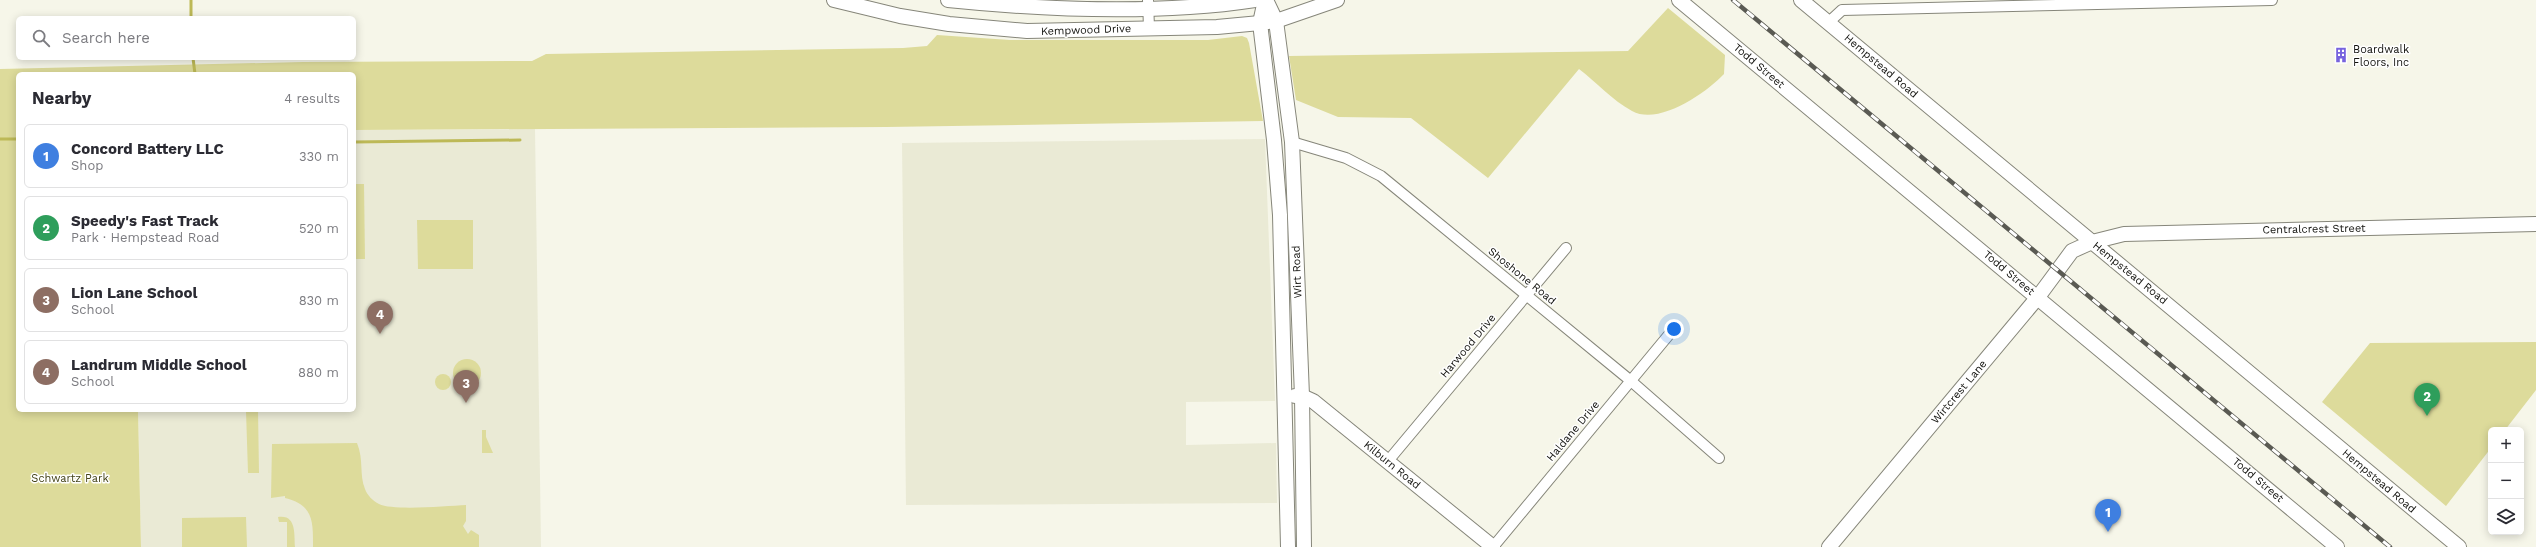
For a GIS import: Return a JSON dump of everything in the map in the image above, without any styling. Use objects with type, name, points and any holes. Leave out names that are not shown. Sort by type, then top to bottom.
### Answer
[{"type":"main road","name":"Kempwood Drive","points":[[834,0],[900,16],[942,23],[1027,31],[1217,27],[1260,23],[1276,21],[1337,0]]},
{"type":"main road","name":"Kempwood Drive","points":[[948,0],[1029,8],[1255,0]]},
{"type":"main road","name":"Wirt Road","points":[[1266,0],[1276,21],[1292,142],[1302,396],[1304,547]]},
{"type":"main road","name":"Wirt Road","points":[[1266,0],[1260,23],[1279,181],[1288,547]]},
{"type":"main road","name":"Todd Street","points":[[1679,0],[2337,547]]},
{"type":"main road","name":"Hempstead Road","points":[[1801,0],[2459,547]]},
{"type":"main road","name":"Centralcrest Street","points":[[2092,242],[2124,234],[2536,224]]},
{"type":"main road","name":"Wirtcrest Lane","points":[[1829,547],[2038,297],[2072,251],[2092,242]]},
{"type":"main road","name":"Kilburn Road","points":[[1285,395],[1302,396],[1313,401],[1493,547]]},
{"type":"street","points":[[1829,22],[1842,10],[2272,0]]},
{"type":"street","points":[[1148,4],[1149,28]]},
{"type":"street","name":"Shoshone Road","points":[[1292,142],[1346,158],[1381,176],[1631,381],[1719,458]]},
{"type":"street","name":"Harwood Drive","points":[[1388,461],[1566,248]]},
{"type":"street","name":"Haldane Drive","points":[[1493,547],[1672,331]]},
{"type":"shaded area","points":[[535,129],[541,547],[141,547],[138,412],[356,412],[356,130]]},
{"type":"shaded area","points":[[1265,139],[1275,401],[1186,402],[1186,445],[1276,443],[1277,503],[906,505],[902,143]]},
{"type":"green space","points":[[1668,8],[1725,55],[1724,74],[1716,82],[1694,98],[1668,111],[1655,114],[1643,114],[1625,107],[1579,69],[1488,178],[1411,118],[1338,117],[1296,100],[1289,56],[1628,51]]},
{"type":"green space","name":"Schwartz Park","points":[[937,35],[1010,40],[1208,40],[1242,36],[1247,38],[1249,43],[1263,121],[886,127],[356,130],[356,72],[16,72],[16,412],[138,412],[141,547],[0,547],[0,69],[303,62],[532,61],[546,54],[903,48],[927,46]]},
{"type":"green space","points":[[356,184],[364,184],[365,259],[356,259]]},
{"type":"green space","points":[[417,220],[473,220],[473,269],[418,269]]},
{"type":"green space","points":[[2536,342],[2536,390],[2507,427],[2488,427],[2488,452],[2446,506],[2322,402],[2370,343]]},
{"type":"green space","points":[[467,359],[477,363],[481,373],[477,383],[467,387],[457,383],[453,373],[457,363]]},
{"type":"green space","points":[[443,374],[449,376],[451,382],[449,388],[443,390],[437,388],[435,382],[437,376]]},
{"type":"green space","points":[[246,412],[258,412],[259,473],[248,473]]},
{"type":"green space","points":[[482,430],[486,430],[486,437],[493,453],[482,453]]},
{"type":"green space","points":[[357,443],[363,483],[372,500],[379,504],[396,507],[421,508],[466,505],[466,521],[463,526],[468,534],[471,530],[479,535],[479,547],[313,547],[312,522],[307,510],[295,501],[285,498],[285,496],[271,498],[272,444]]},
{"type":"green space","points":[[246,517],[247,547],[182,547],[182,518]]},
{"type":"green space","points":[[278,517],[284,517],[289,519],[291,522],[294,531],[295,547],[287,547],[287,522],[279,522]]},
{"type":"waterway","points":[[191,0],[191,16]]},
{"type":"waterway","points":[[193,60],[195,72]]},
{"type":"waterway","points":[[0,139],[16,139]]},
{"type":"waterway","points":[[356,142],[520,140]]},
{"type":"railway","points":[[1733,0],[2390,547]]},
{"type":"place","name":"Boardwalk Floors, Inc","points":[[2341,55]]},
{"type":"place","name":"Landrum Middle School","points":[[380,334]]},
{"type":"place","name":"Lion Lane School","points":[[466,403]]},
{"type":"place","name":"Speedy's Fast Track","points":[[2427,416]]},
{"type":"place","name":"Concord Battery LLC","points":[[2108,532]]}]
